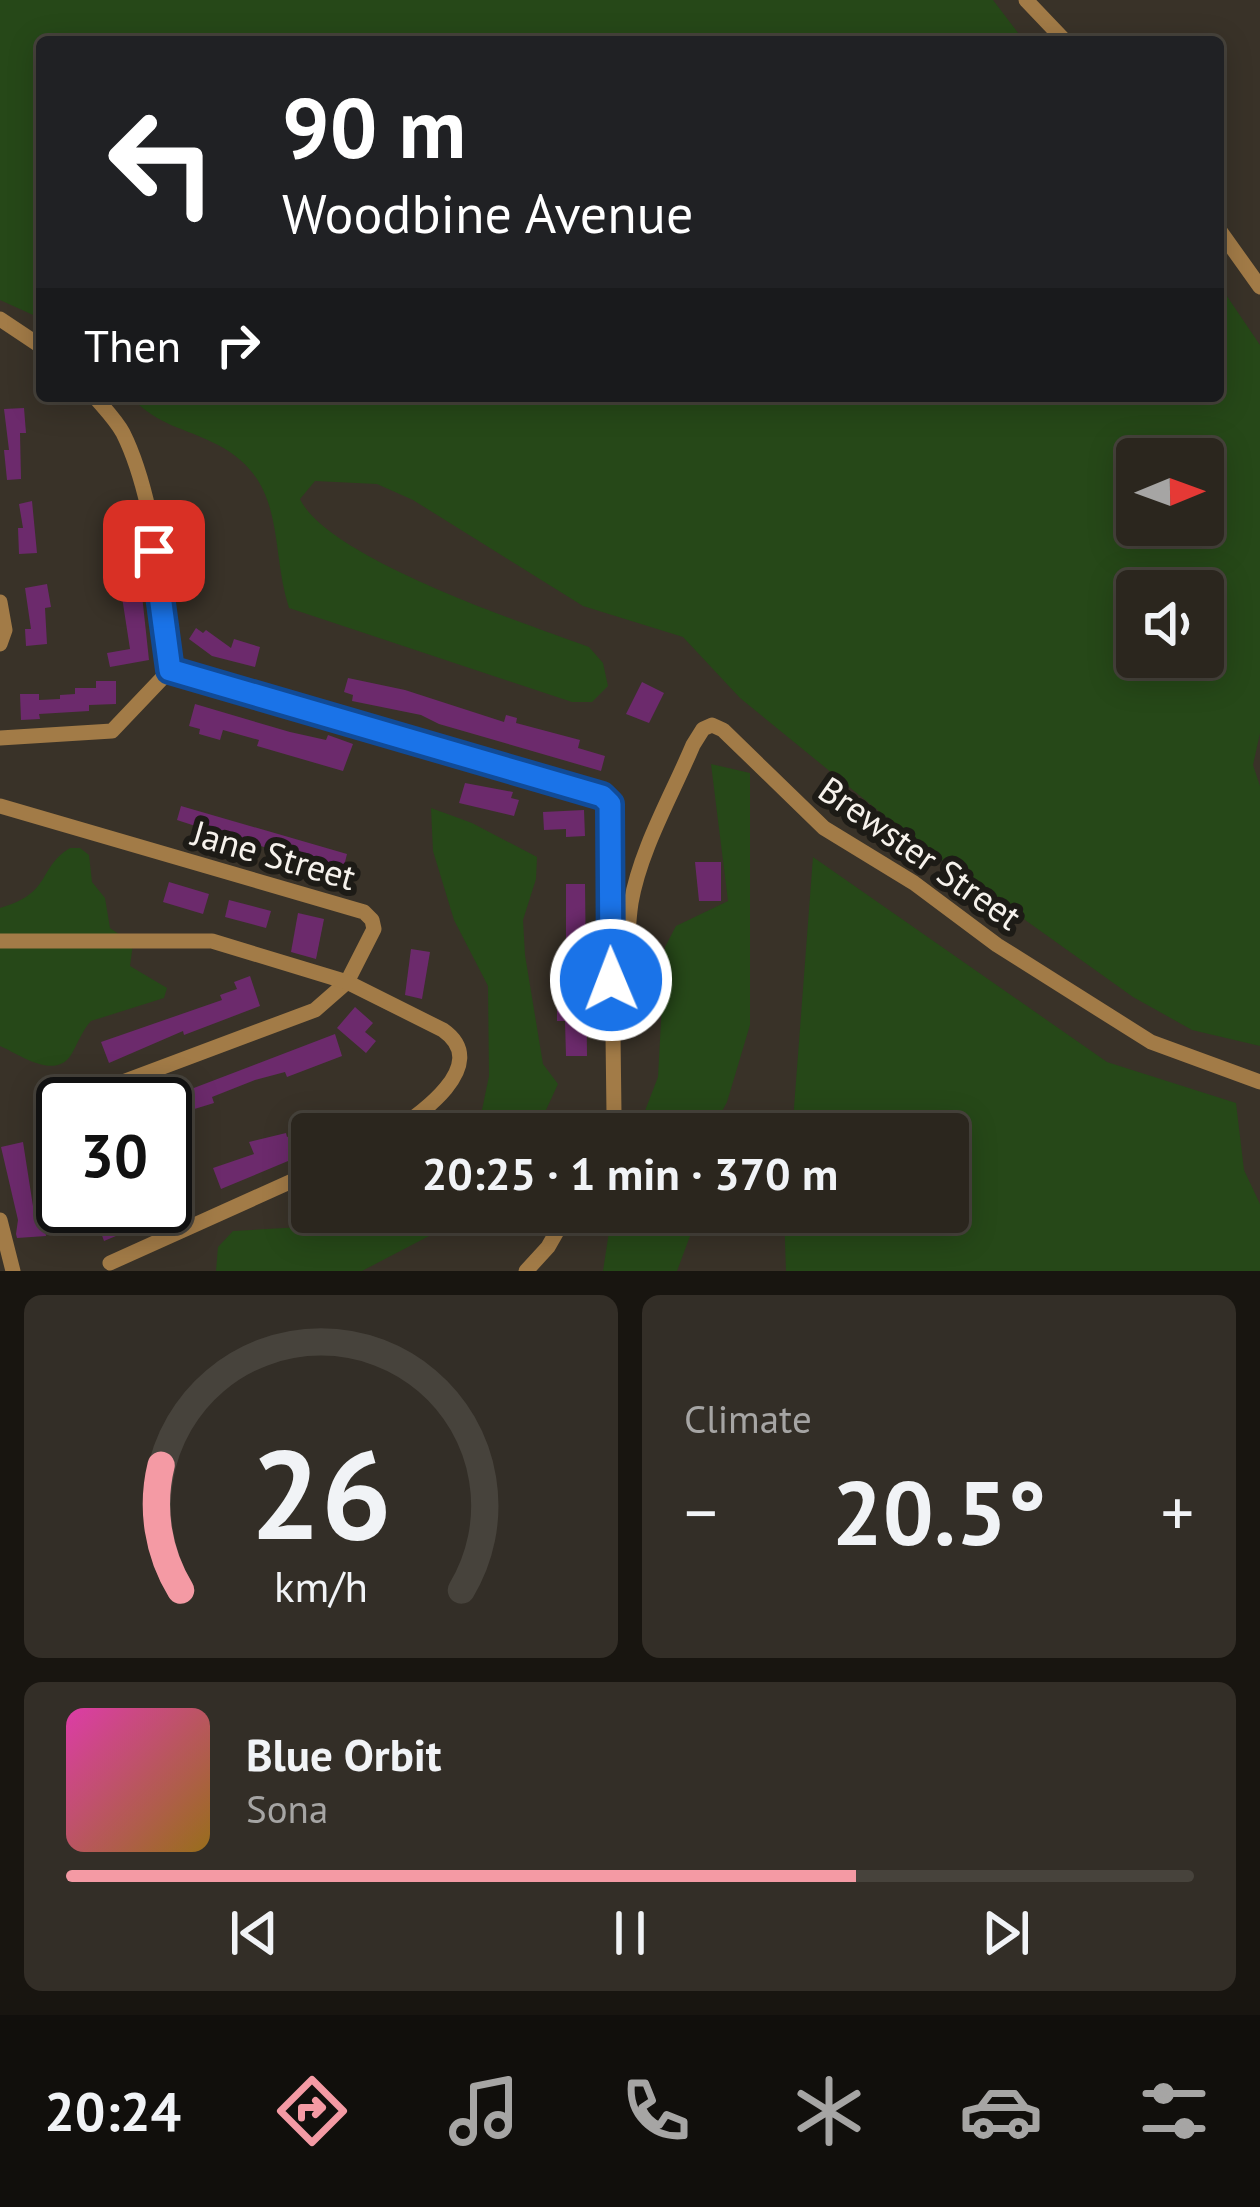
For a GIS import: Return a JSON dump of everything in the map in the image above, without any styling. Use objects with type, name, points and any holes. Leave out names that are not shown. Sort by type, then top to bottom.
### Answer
[{"type":"street","points":[[1026,0],[1060,36]]},
{"type":"street","points":[[1224,236],[1260,286]]},
{"type":"street","points":[[0,319],[36,343]]},
{"type":"street","points":[[99,402],[121,429],[137,467],[147,506],[170,670]]},
{"type":"street","points":[[0,602],[4,630],[0,644]]},
{"type":"street","points":[[0,738],[112,731],[170,670]]},
{"type":"street","points":[[170,670],[602,796],[610,804],[614,1113]]},
{"type":"street","name":"Brewster Street","points":[[612,1013],[624,990],[631,904],[640,871],[693,746],[712,725],[723,730],[824,828],[914,883],[997,945],[1151,1042],[1260,1082]]},
{"type":"street","name":"Jane Street","points":[[0,806],[364,912],[374,929],[347,982],[315,1010],[136,1077]]},
{"type":"street","points":[[0,941],[212,940],[347,982],[452,1036],[458,1070],[421,1113]]},
{"type":"street","points":[[110,1263],[291,1181]]},
{"type":"street","points":[[0,1220],[13,1271]]},
{"type":"street","points":[[526,1271],[556,1233]]},
{"type":"green space","points":[[0,0],[993,0],[1020,36],[36,36],[36,316],[0,300]]},
{"type":"green space","points":[[1224,292],[1260,345],[1260,733],[1253,765],[1260,786],[1260,1046],[1192,1030],[1133,997],[924,848],[740,698],[683,637],[583,606],[413,500],[377,484],[315,481],[300,499],[318,521],[386,565],[589,647],[603,663],[608,686],[592,702],[572,702],[289,608],[272,517],[256,477],[218,445],[162,421],[136,402],[1224,402]]},
{"type":"green space","points":[[711,764],[750,773],[750,1025],[721,1113],[644,1113],[658,1077],[665,947],[676,926],[728,901]]},
{"type":"green space","points":[[431,808],[537,857],[536,879],[523,920],[543,1064],[558,1084],[545,1113],[481,1113],[489,1076],[488,986],[454,920],[433,851]]},
{"type":"green space","points":[[70,848],[89,855],[92,882],[105,898],[110,928],[133,944],[130,966],[167,988],[164,998],[91,1021],[71,1055],[47,1066],[0,1046],[0,908],[29,895]]},
{"type":"green space","points":[[813,857],[1107,1062],[1236,1103],[1244,1170],[1260,1204],[1260,1271],[786,1271],[785,1233],[969,1233],[969,1113],[794,1113]]},
{"type":"green space","points":[[291,1228],[291,1233],[435,1233],[362,1271],[216,1271],[218,1247],[233,1231]]},
{"type":"green space","points":[[609,1233],[691,1233],[677,1271],[603,1271]]},
{"type":"building","points":[[24,408],[21,479],[7,480],[4,409]]},
{"type":"building","points":[[32,501],[37,553],[19,554],[18,528],[23,528],[19,504]]},
{"type":"building","points":[[47,584],[51,607],[45,608],[47,644],[26,646],[25,629],[31,629],[25,588]]},
{"type":"building","points":[[142,595],[149,660],[110,667],[107,653],[130,649],[122,597]]},
{"type":"building","points":[[196,628],[231,648],[234,639],[260,647],[255,667],[212,656],[189,639]]},
{"type":"building","points":[[348,678],[405,690],[504,722],[506,715],[517,718],[516,723],[580,740],[578,748],[605,756],[601,771],[421,715],[352,701],[353,695],[344,692]]},
{"type":"building","points":[[96,681],[116,681],[116,704],[21,720],[20,694],[60,699],[60,695],[75,694],[75,688],[96,688]]},
{"type":"building","points":[[642,682],[664,693],[649,723],[626,714]]},
{"type":"building","points":[[195,704],[290,732],[326,740],[328,735],[353,744],[343,771],[257,746],[259,740],[223,730],[220,740],[189,726]]},
{"type":"building","points":[[465,783],[513,792],[511,798],[519,800],[514,816],[459,803]]},
{"type":"building","points":[[181,806],[347,854],[343,870],[283,851],[230,844],[232,838],[177,820]]},
{"type":"building","points":[[584,810],[585,836],[566,837],[566,829],[544,830],[543,812]]},
{"type":"building","points":[[695,862],[721,862],[721,901],[699,901]]},
{"type":"building","points":[[169,882],[209,894],[203,914],[163,902]]},
{"type":"building","points":[[566,884],[585,884],[587,1056],[566,1056],[565,1021],[557,1021],[557,1003],[562,1002],[559,948],[566,939]]},
{"type":"building","points":[[229,900],[271,911],[266,928],[225,917]]},
{"type":"building","points":[[298,913],[324,919],[316,959],[291,952]]},
{"type":"building","points":[[411,949],[430,952],[422,999],[405,995]]},
{"type":"building","points":[[250,976],[260,1006],[184,1035],[183,1031],[109,1063],[101,1042],[222,1000],[220,995],[237,989],[234,982]]},
{"type":"building","points":[[355,1007],[373,1023],[365,1032],[376,1041],[366,1053],[337,1028]]},
{"type":"building","points":[[335,1034],[342,1056],[287,1077],[285,1072],[255,1080],[192,1110],[192,1089]]},
{"type":"building","points":[[286,1133],[291,1136],[291,1160],[221,1189],[213,1168],[254,1154],[249,1142]]},
{"type":"building","points":[[23,1142],[36,1233],[46,1236],[17,1238],[18,1220],[1,1147]]},
{"type":"route","points":[[154,551],[170,670],[602,796],[610,804],[611,980]]}]
